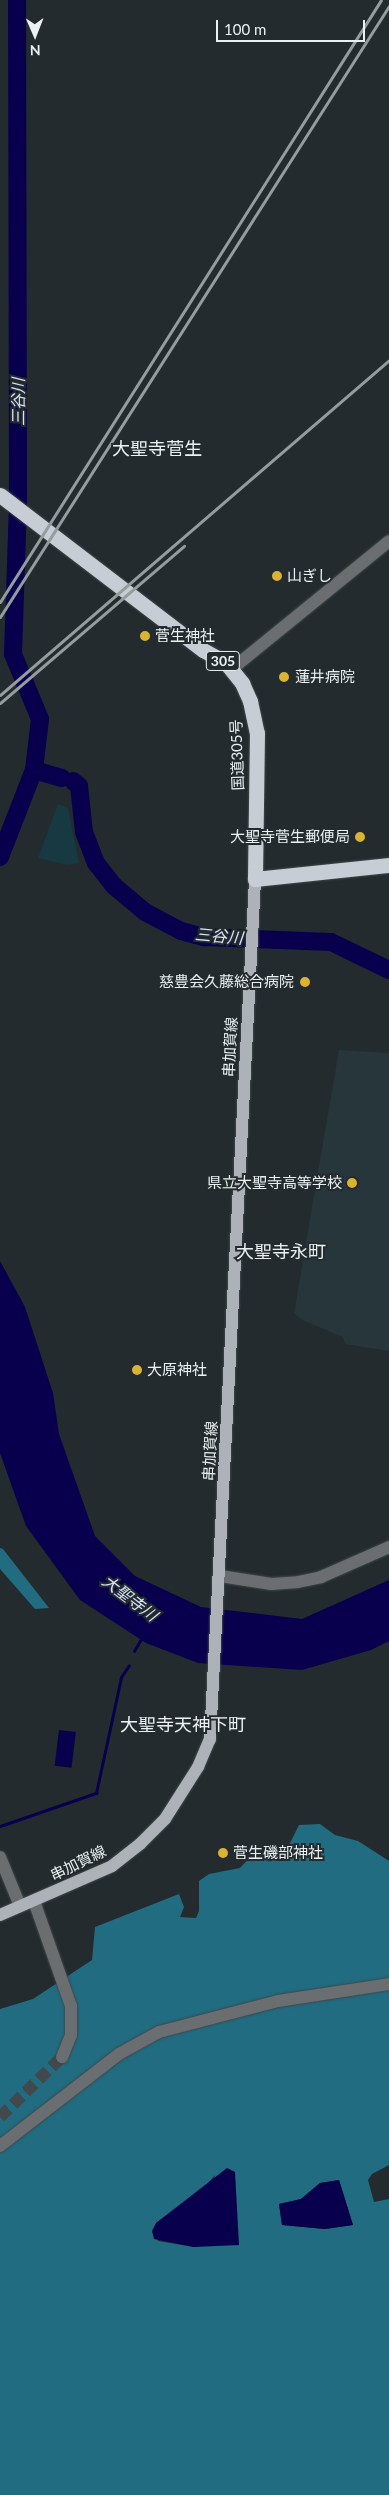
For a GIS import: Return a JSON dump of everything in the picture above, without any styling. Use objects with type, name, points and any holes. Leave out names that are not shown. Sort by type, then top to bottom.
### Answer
[{"type":"highway","name":"305","points":[[0,496],[203,650],[233,668]]},
{"type":"highway","name":"国道305号","points":[[233,668],[250,701],[256,733],[254,879]]},
{"type":"highway","points":[[254,879],[389,865]]},
{"type":"main road","name":"串加賀線","points":[[0,1915],[112,1866],[157,1829],[205,1754],[210,1739],[220,1579],[254,879]]},
{"type":"street","points":[[233,668],[389,541]]},
{"type":"street","points":[[220,1579],[271,1584],[298,1582],[321,1576],[389,1547]]},
{"type":"street","points":[[0,1857],[20,1906]]},
{"type":"street","points":[[34,1901],[71,2006],[71,2035],[62,2057]]},
{"type":"street","points":[[0,2146],[119,2054],[159,2032],[278,2001],[389,1984]]},
{"type":"shaded area","points":[[58,804],[68,808],[79,863],[67,865],[38,858]]},
{"type":"shaded area","name":"県立大聖寺高等学校","points":[[339,1050],[389,1053],[389,1351],[345,1344],[343,1337],[302,1320],[294,1313]]},
{"type":"shaded area","points":[[0,1548],[3,1549],[49,1608],[35,1609],[0,1569]]},
{"type":"shaded area","points":[[320,1824],[335,1835],[358,1841],[389,1861],[389,2165],[372,2174],[368,2180],[374,2202],[389,2199],[389,2495],[0,2495],[0,2009],[33,1999],[92,1960],[95,1927],[179,1894],[184,1907],[180,1917],[196,1918],[199,1911],[199,1881],[209,1874],[240,1868],[251,1856],[288,1847],[299,1825]],"holes":[[[215,2175],[194,2247],[158,2241],[156,2223],[200,2193]],[[339,2180],[353,2225],[325,2229],[282,2225],[279,2204],[301,2199],[320,2183]]]},
{"type":"water","name":"大聖寺川","points":[[0,1261],[25,1307],[53,1393],[59,1434],[95,1536],[135,1576],[201,1607],[302,1619],[389,1580],[389,1641],[371,1650],[302,1670],[198,1663],[146,1643],[80,1600],[26,1526],[0,1453]]},
{"type":"water","points":[[59,1730],[76,1732],[71,1768],[55,1766]]},
{"type":"water","points":[[227,2168],[235,2172],[239,2245],[194,2247],[154,2239],[152,2231],[156,2223]]},
{"type":"water","points":[[339,2180],[353,2225],[325,2229],[282,2225],[279,2204],[301,2199],[320,2183]]},
{"type":"waterway","name":"三谷川","points":[[0,857],[34,770],[40,719],[13,654],[18,500],[17,0]]},
{"type":"waterway","name":"三谷川","points":[[34,770],[62,778]]},
{"type":"waterway","name":"三谷川","points":[[73,781],[79,786],[84,832],[96,863],[114,886],[145,912],[181,931],[204,937],[331,942],[389,970]]},
{"type":"waterway","points":[[134,1651],[142,1637]]},
{"type":"waterway","points":[[0,1826],[96,1793],[121,1677],[129,1665]]},
{"type":"tunnel","points":[[0,2117],[62,2057]]},
{"type":"railway","points":[[0,602],[381,0]]},
{"type":"railway","points":[[0,617],[389,6]]},
{"type":"railway","points":[[0,695],[389,360]]},
{"type":"railway","points":[[0,703],[184,546]]},
{"type":"place","name":"山ぎし","points":[[277,576]]},
{"type":"place","name":"菅生神社","points":[[145,636]]},
{"type":"place","name":"蓮井病院","points":[[284,677]]},
{"type":"place","name":"大聖寺菅生郵便局","points":[[360,837]]},
{"type":"place","name":"慈豊会久藤総合病院","points":[[305,982]]},
{"type":"place","name":"県立大聖寺高等学校","points":[[352,1183]]},
{"type":"place","name":"大原神社","points":[[137,1370]]},
{"type":"place","name":"菅生磯部神社","points":[[223,1853]]},
{"type":"district","name":"大聖寺菅生","points":[[157,448]]},
{"type":"district","name":"大聖寺永町","points":[[281,1251]]},
{"type":"district","name":"大聖寺天神下町","points":[[183,1724]]}]
